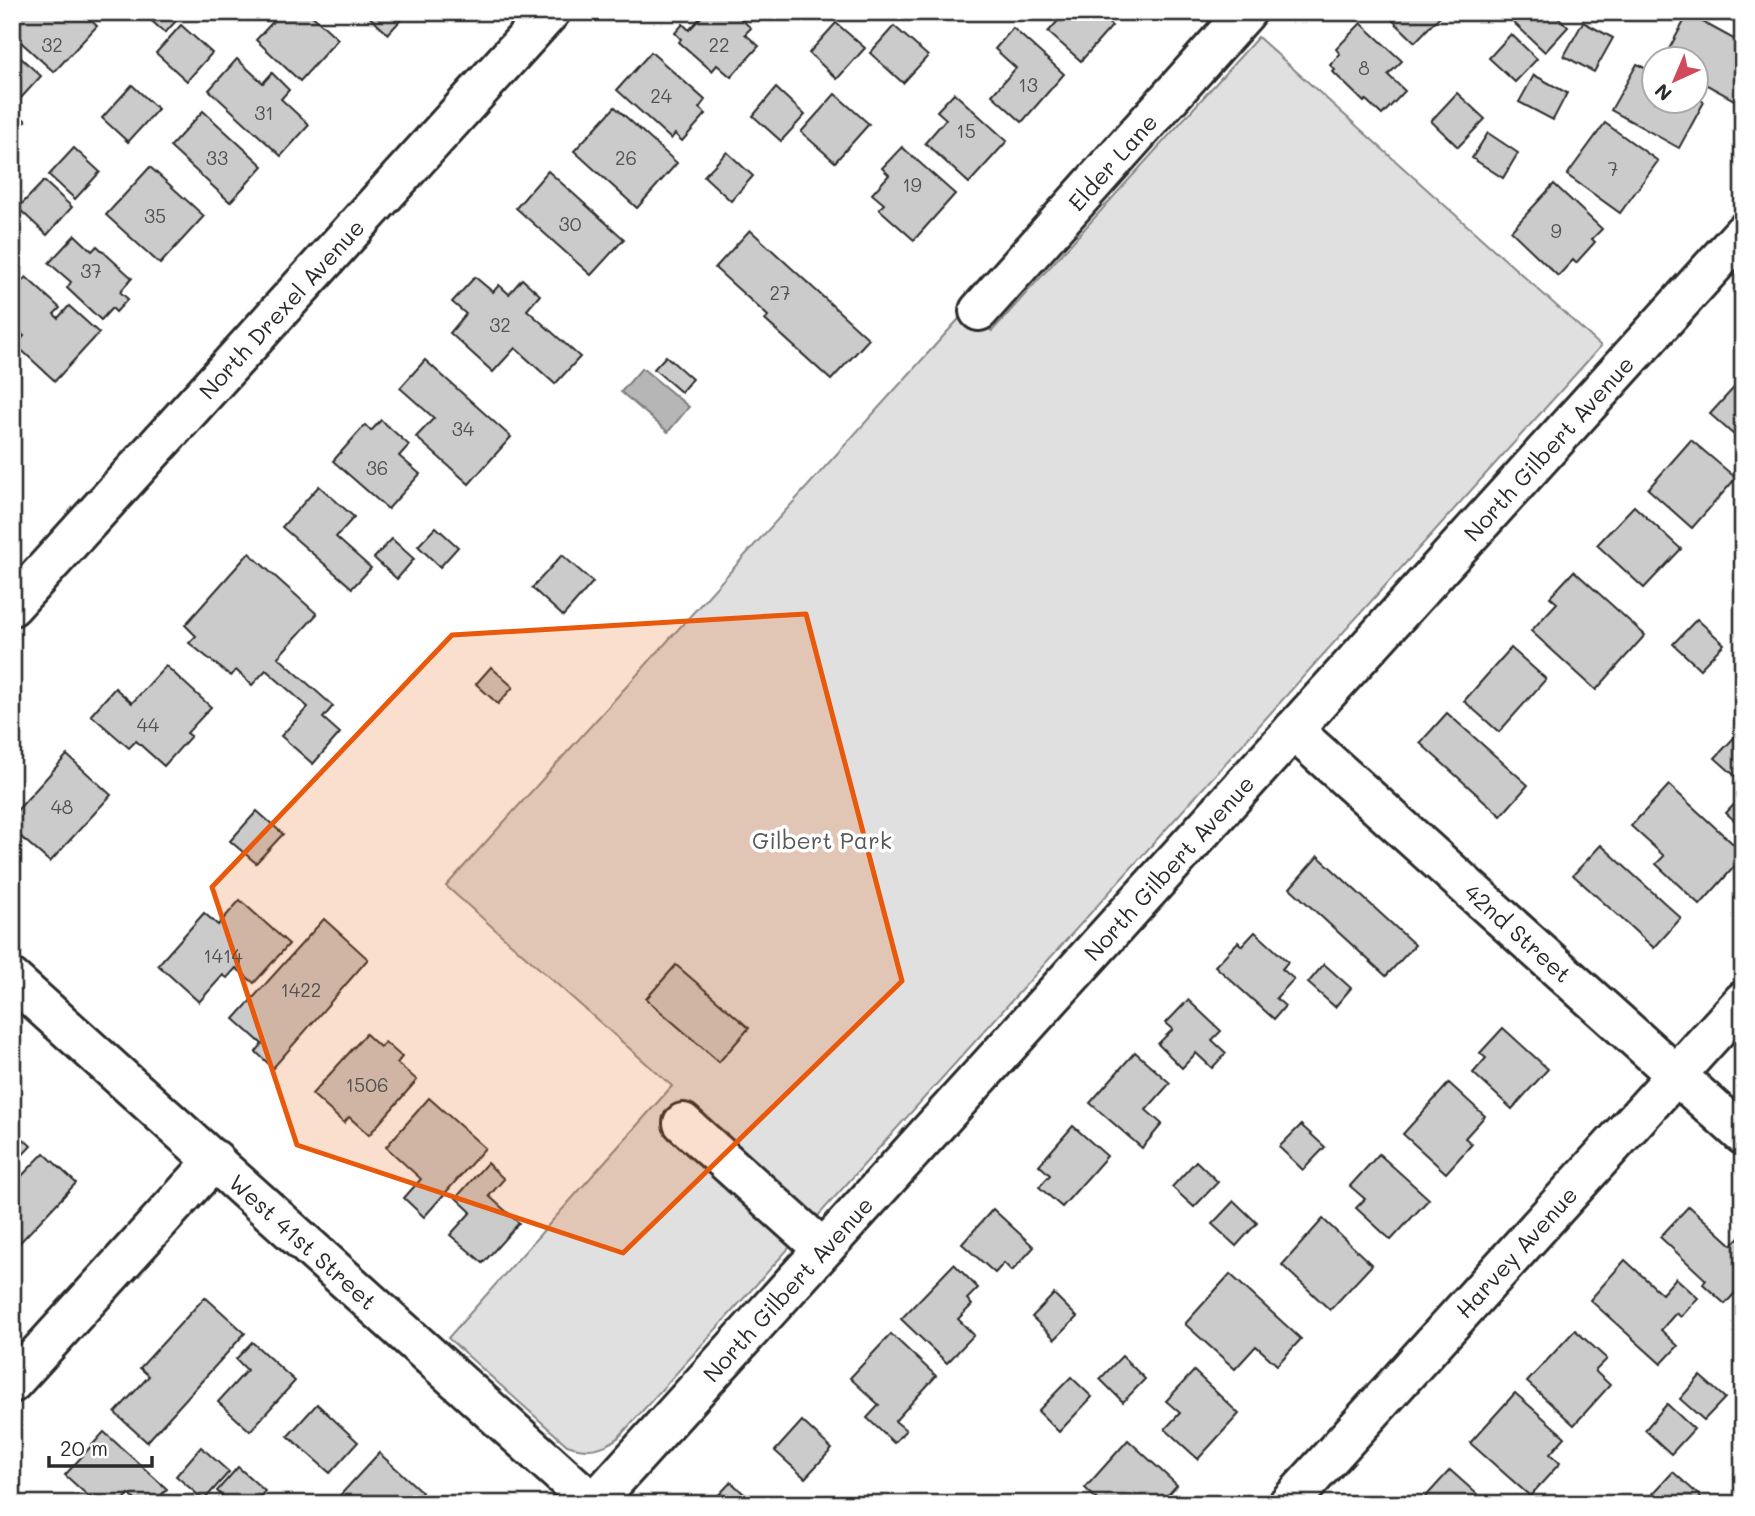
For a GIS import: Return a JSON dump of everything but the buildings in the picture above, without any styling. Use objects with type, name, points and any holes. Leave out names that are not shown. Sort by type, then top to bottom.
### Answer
[{"type":"street","name":"North Drexel Avenue","points":[[12,606],[550,12]]},
{"type":"street","name":"Elder Lane","points":[[979,311],[1246,12]]},
{"type":"street","name":"North Gilbert Avenue","points":[[593,1504],[1743,233]]},
{"type":"street","name":"42nd Street","points":[[1293,730],[1743,1135]]},
{"type":"street","name":"West 41st Street","points":[[12,979],[593,1504]]},
{"type":"street","name":"Harvey Avenue","points":[[1288,1504],[1743,1001]]},
{"type":"street","points":[[682,1123],[823,1249]]},
{"type":"street","points":[[12,1383],[215,1160]]},
{"type":"highlighted area","points":[[806,614],[902,981],[623,1253],[297,1145],[212,887],[452,635]]},
{"type":"green space","name":"Gilbert Park","points":[[1258,37],[1601,346],[618,1438],[594,1449],[567,1445],[448,1338],[672,1086],[446,886],[967,310],[992,331]]},
{"type":"shaded area","points":[[642,368],[689,407],[668,432],[621,392]]}]
